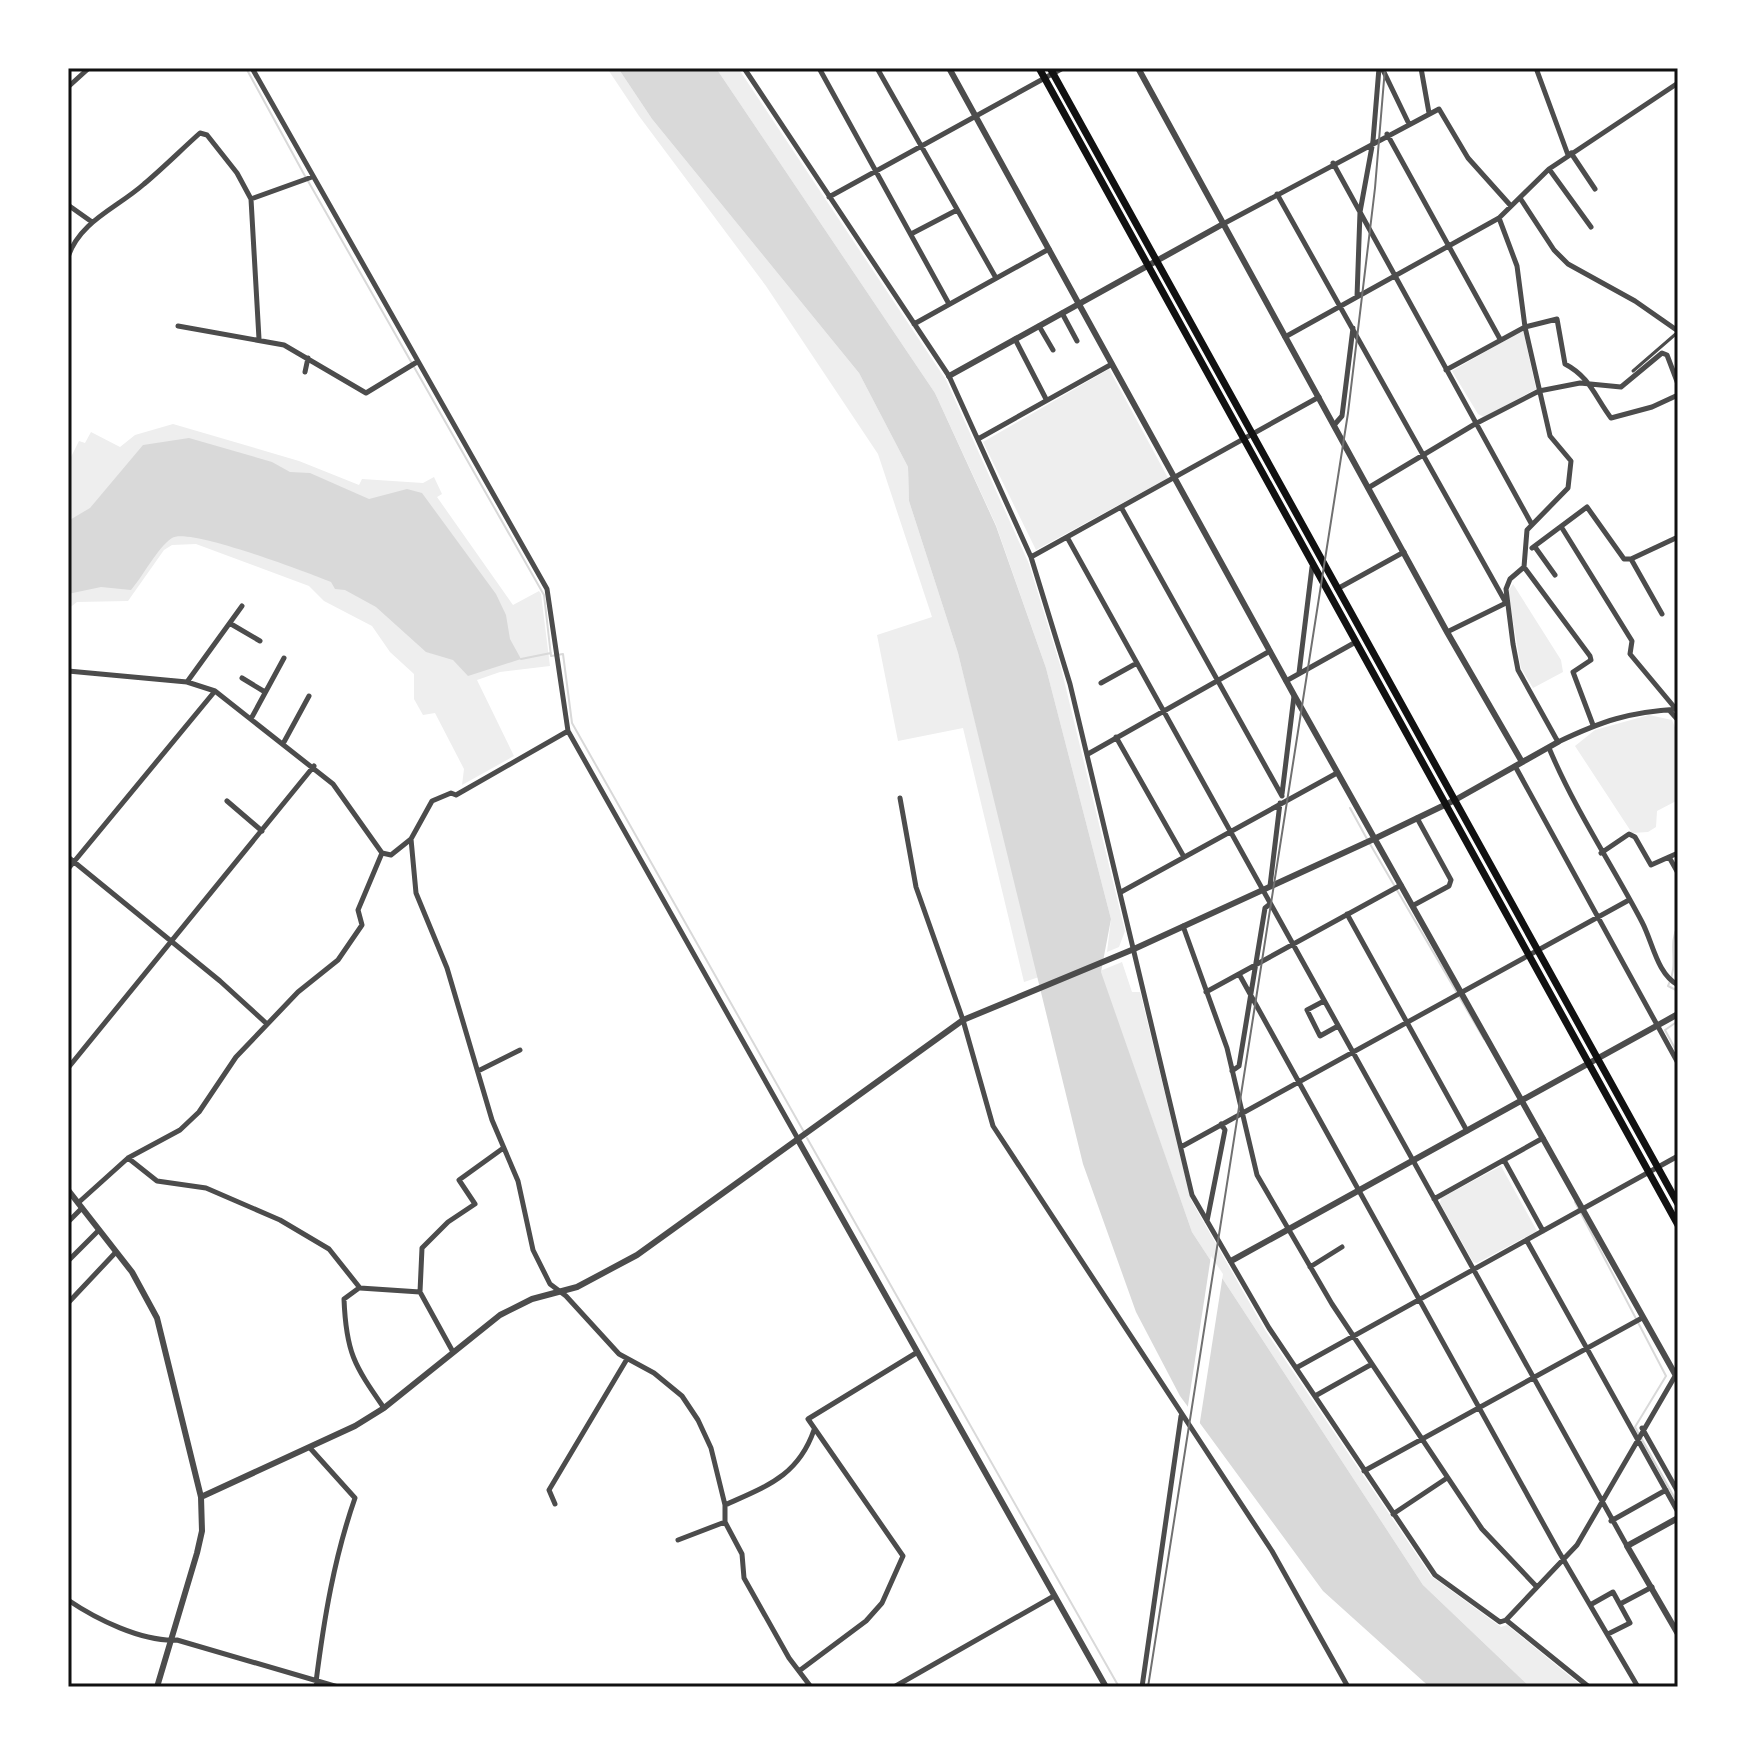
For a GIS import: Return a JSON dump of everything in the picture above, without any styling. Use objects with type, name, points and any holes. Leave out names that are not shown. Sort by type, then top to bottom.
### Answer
[{"type":"main road","points":[[1039,68],[1049,73],[1156,261],[1678,1204]]},
{"type":"main road","points":[[1049,73],[1147,265],[1678,1225]]},
{"type":"street","points":[[68,87],[89,68]]},
{"type":"street","points":[[252,68],[547,589],[568,731],[1106,1687]]},
{"type":"street","points":[[744,68],[949,376],[1031,557],[1088,754],[1192,1195],[1296,1368],[1435,1575],[1500,1622],[1506,1620],[1577,1545],[1642,1428],[1677,1374],[1642,1318],[1414,905],[1337,773],[949,68]]},
{"type":"street","points":[[819,68],[949,304]]},
{"type":"street","points":[[877,68],[996,278]]},
{"type":"street","points":[[829,197],[1063,68]]},
{"type":"street","points":[[1138,68],[1447,632],[1522,762]]},
{"type":"street","points":[[1380,68],[1408,122]]},
{"type":"street","points":[[1357,297],[1360,212],[1373,141],[1380,68]]},
{"type":"street","points":[[1421,68],[1429,113]]},
{"type":"street","points":[[1536,68],[1570,154],[1595,189]]},
{"type":"street","points":[[1285,337],[1499,218],[1549,169],[1678,83]]},
{"type":"street","points":[[949,376],[1387,133],[1439,109],[1468,158],[1511,206]]},
{"type":"street","points":[[68,257],[73,244],[92,222],[141,187],[200,133],[207,135],[237,173],[251,199],[259,339]]},
{"type":"street","points":[[1387,133],[1500,339]]},
{"type":"street","points":[[1333,163],[1531,523]]},
{"type":"street","points":[[1549,169],[1591,227]]},
{"type":"street","points":[[251,199],[312,177]]},
{"type":"street","points":[[1277,194],[1506,603]]},
{"type":"street","points":[[1520,198],[1554,250],[1568,264],[1635,301],[1678,332],[1633,371]]},
{"type":"street","points":[[68,205],[92,222]]},
{"type":"street","points":[[911,234],[957,210]]},
{"type":"street","points":[[1499,218],[1517,266],[1525,327],[1550,436],[1571,461],[1568,488],[1531,523],[1524,567],[1510,579],[1506,603],[1518,670],[1558,742]]},
{"type":"street","points":[[914,324],[1049,249]]},
{"type":"street","points":[[1062,313],[1077,341]]},
{"type":"street","points":[[1446,370],[1525,327],[1557,319],[1565,364],[1580,372],[1593,386],[1611,418],[1652,407],[1678,395]]},
{"type":"street","points":[[178,326],[284,345],[366,393],[417,362]]},
{"type":"street","points":[[1039,326],[1053,350]]},
{"type":"street","points":[[1335,424],[1342,416],[1353,327]]},
{"type":"street","points":[[1015,339],[1046,399]]},
{"type":"street","points":[[1368,488],[1475,424],[1539,391],[1580,383],[1621,387],[1662,353],[1667,355],[1678,384]]},
{"type":"street","points":[[305,372],[308,358]]},
{"type":"street","points":[[978,439],[1112,364]]},
{"type":"street","points":[[1031,557],[1319,397]]},
{"type":"street","points":[[1121,507],[1282,796]]},
{"type":"street","points":[[1555,575],[1534,548],[1587,507],[1624,559],[1631,559],[1678,537]]},
{"type":"street","points":[[1562,528],[1632,641],[1630,654],[1675,709],[1678,720]]},
{"type":"street","points":[[1067,537],[1231,832],[1266,888],[1270,904],[1611,1521],[1678,1634]]},
{"type":"street","points":[[1336,589],[1404,552]]},
{"type":"street","points":[[1631,559],[1662,614]]},
{"type":"street","points":[[1299,673],[1312,567]]},
{"type":"street","points":[[1524,567],[1590,656],[1591,660],[1573,672],[1593,725]]},
{"type":"street","points":[[1447,632],[1506,603]]},
{"type":"street","points":[[187,682],[242,606]]},
{"type":"street","points":[[231,624],[260,641]]},
{"type":"street","points":[[1286,681],[1354,643]]},
{"type":"street","points":[[1088,754],[1270,651]]},
{"type":"street","points":[[252,717],[284,658]]},
{"type":"street","points":[[1101,683],[1137,663]]},
{"type":"street","points":[[68,671],[187,682],[215,691],[314,766],[333,784],[382,853],[391,855],[411,839],[432,801],[451,793],[456,795],[568,731]]},
{"type":"street","points":[[242,678],[265,692]]},
{"type":"street","points":[[68,869],[215,691]]},
{"type":"street","points":[[1266,888],[1282,796],[1294,695]]},
{"type":"street","points":[[284,742],[309,696]]},
{"type":"street","points":[[201,1497],[310,1448],[384,1408],[500,1315],[532,1299],[599,1278],[637,1255],[963,1020],[1134,949],[1376,838],[1455,800],[1593,725],[1630,713],[1675,709]]},
{"type":"street","points":[[1116,737],[1184,857]]},
{"type":"street","points":[[1549,748],[1570,800],[1643,922],[1666,977],[1678,985]]},
{"type":"street","points":[[68,1068],[314,766]]},
{"type":"street","points":[[1515,766],[1678,1063]]},
{"type":"street","points":[[1120,892],[1337,773]]},
{"type":"street","points":[[900,798],[916,887],[963,1020],[993,1126],[1272,1551],[1348,1687]]},
{"type":"street","points":[[227,801],[262,831]]},
{"type":"street","points":[[1414,905],[1449,886],[1451,880],[1417,818]]},
{"type":"street","points":[[1601,853],[1629,834],[1635,837],[1651,865],[1678,853]]},
{"type":"street","points":[[411,839],[416,893],[447,968],[502,1149],[518,1181],[533,1250],[550,1284],[627,1359],[654,1373],[673,1388],[698,1420],[711,1448],[725,1505],[725,1522],[742,1554],[744,1578],[811,1687]]},
{"type":"street","points":[[68,1222],[80,1205],[128,1158],[180,1130],[199,1112],[236,1057],[298,992],[338,960],[362,925],[358,910],[382,853]]},
{"type":"street","points":[[68,857],[173,941],[267,1024]]},
{"type":"street","points":[[1669,857],[1678,873]]},
{"type":"street","points":[[1206,992],[1402,884]]},
{"type":"street","points":[[1181,1147],[1629,900]]},
{"type":"street","points":[[1232,1071],[1239,1066],[1265,908],[1270,904]]},
{"type":"street","points":[[1347,914],[1467,1131]]},
{"type":"street","points":[[1183,926],[1232,1071],[1257,1175],[1353,1336],[1447,1478],[1482,1529],[1536,1586]]},
{"type":"street","points":[[1239,974],[1563,1559],[1638,1687]]},
{"type":"street","points":[[1324,1001],[1307,1010],[1320,1036],[1338,1026]]},
{"type":"street","points":[[1231,1261],[1678,1014]]},
{"type":"street","points":[[478,1071],[520,1050]]},
{"type":"street","points":[[1207,1221],[1225,1130],[1221,1124]]},
{"type":"street","points":[[1434,1199],[1543,1138]]},
{"type":"street","points":[[453,1352],[420,1292],[422,1248],[448,1222],[475,1204],[459,1180],[502,1149]]},
{"type":"street","points":[[1296,1368],[1678,1156]]},
{"type":"street","points":[[128,1158],[157,1181],[206,1188],[280,1220],[329,1249],[360,1288]]},
{"type":"street","points":[[1504,1160],[1543,1231]]},
{"type":"street","points":[[68,1190],[140,1284],[157,1318],[201,1497],[202,1531],[157,1687]]},
{"type":"street","points":[[68,1261],[99,1230]]},
{"type":"street","points":[[1527,1241],[1678,1512]]},
{"type":"street","points":[[1310,1267],[1342,1247]]},
{"type":"street","points":[[68,1303],[116,1252]]},
{"type":"street","points":[[384,1408],[353,1365],[345,1332],[344,1299],[360,1288],[420,1292]]},
{"type":"street","points":[[1364,1471],[1642,1318]]},
{"type":"street","points":[[799,1671],[866,1621],[882,1603],[903,1556],[808,1419],[916,1353]]},
{"type":"street","points":[[555,1504],[549,1490],[627,1359]]},
{"type":"street","points":[[1315,1396],[1372,1364]]},
{"type":"street","points":[[1142,1687],[1181,1415]]},
{"type":"street","points":[[1642,1428],[1678,1492]]},
{"type":"street","points":[[725,1505],[785,1475],[806,1454],[814,1430]]},
{"type":"street","points":[[310,1448],[355,1498],[342,1535],[325,1613],[316,1682]]},
{"type":"street","points":[[1393,1514],[1447,1478]]},
{"type":"street","points":[[1611,1521],[1666,1490]]},
{"type":"street","points":[[1627,1546],[1678,1518]]},
{"type":"street","points":[[678,1540],[725,1522]]},
{"type":"street","points":[[1620,1604],[1652,1587]]},
{"type":"street","points":[[1590,1605],[1613,1592],[1630,1623],[1608,1634]]},
{"type":"street","points":[[894,1687],[1054,1596]]},
{"type":"street","points":[[68,1600],[102,1618],[338,1687]]},
{"type":"street","points":[[1506,1620],[1589,1687]]},
{"type":"shaded area","points":[[607,68],[618,68],[652,119],[859,373],[908,467],[909,501],[958,653],[1039,977],[1024,982],[963,728],[898,741],[877,635],[932,617],[878,454],[766,286],[639,116]]},
{"type":"shaded area","points":[[618,68],[716,68],[935,393],[996,526],[1046,668],[1111,919],[1101,972],[1192,1232],[1423,1585],[1530,1687],[1430,1687],[1323,1591],[1180,1396],[1136,1312],[1083,1164],[958,653],[909,501],[908,467],[859,373],[652,119]]},
{"type":"shaded area","points":[[716,68],[738,68],[946,380],[1029,564],[1061,668],[1125,931],[1119,947],[1107,952],[1111,919],[1046,668],[996,525],[935,393]]},
{"type":"shaded area","points":[[1523,330],[1536,389],[1484,417],[1478,414],[1452,371]]},
{"type":"shaded area","points":[[1109,369],[1168,478],[1036,550],[983,442]]},
{"type":"shaded area","points":[[173,424],[299,461],[359,485],[362,479],[423,483],[434,477],[442,494],[437,497],[513,605],[539,591],[541,594],[550,666],[500,672],[477,680],[514,756],[462,785],[464,769],[435,713],[423,715],[414,699],[414,674],[390,652],[372,626],[324,601],[309,586],[196,544],[172,545],[164,550],[128,601],[77,602],[68,609],[68,463],[79,441],[85,443],[91,432],[120,447],[135,435]]},
{"type":"shaded area","points":[[189,438],[272,462],[290,472],[310,473],[369,499],[407,489],[422,493],[496,594],[506,615],[510,639],[521,659],[468,676],[453,660],[426,652],[376,607],[345,590],[335,589],[331,582],[249,552],[183,536],[166,542],[131,590],[101,587],[68,594],[68,521],[90,508],[143,445]]},
{"type":"shaded area","points":[[1513,584],[1561,660],[1563,672],[1533,688],[1521,668],[1508,591]]},
{"type":"shaded area","points":[[1649,715],[1672,720],[1678,735],[1678,800],[1657,811],[1656,827],[1648,832],[1632,833],[1575,746],[1595,730]]},
{"type":"shaded area","points":[[1122,962],[1132,992],[1140,992],[1191,1200],[1265,1330],[1431,1576],[1501,1627],[1507,1625],[1583,1687],[1530,1687],[1423,1585],[1192,1232],[1100,971]]},
{"type":"shaded area","points":[[1501,1166],[1537,1231],[1477,1263],[1473,1262],[1440,1203],[1441,1198]]},
{"type":"pier","points":[[1211,1256],[1223,1274],[1199,1428],[1187,1412]]},
{"type":"waterway","points":[[246,68],[305,176]]},
{"type":"waterway","points":[[308,181],[544,595],[551,656],[563,654],[572,723],[804,1132]]},
{"type":"waterway","points":[[521,659],[551,653]]},
{"type":"waterway","points":[[1350,808],[1367,839]]},
{"type":"waterway","points":[[1370,844],[1484,1039]]},
{"type":"waterway","points":[[1678,926],[1673,940],[1673,970],[1668,986],[1678,991]]},
{"type":"waterway","points":[[1678,1021],[1665,1030],[1678,1054]]},
{"type":"waterway","points":[[807,1138],[1119,1687]]},
{"type":"waterway","points":[[1575,1202],[1666,1376],[1635,1427],[1678,1504]]},
{"type":"railway","points":[[1148,1687],[1348,413],[1375,188],[1385,68]]}]
